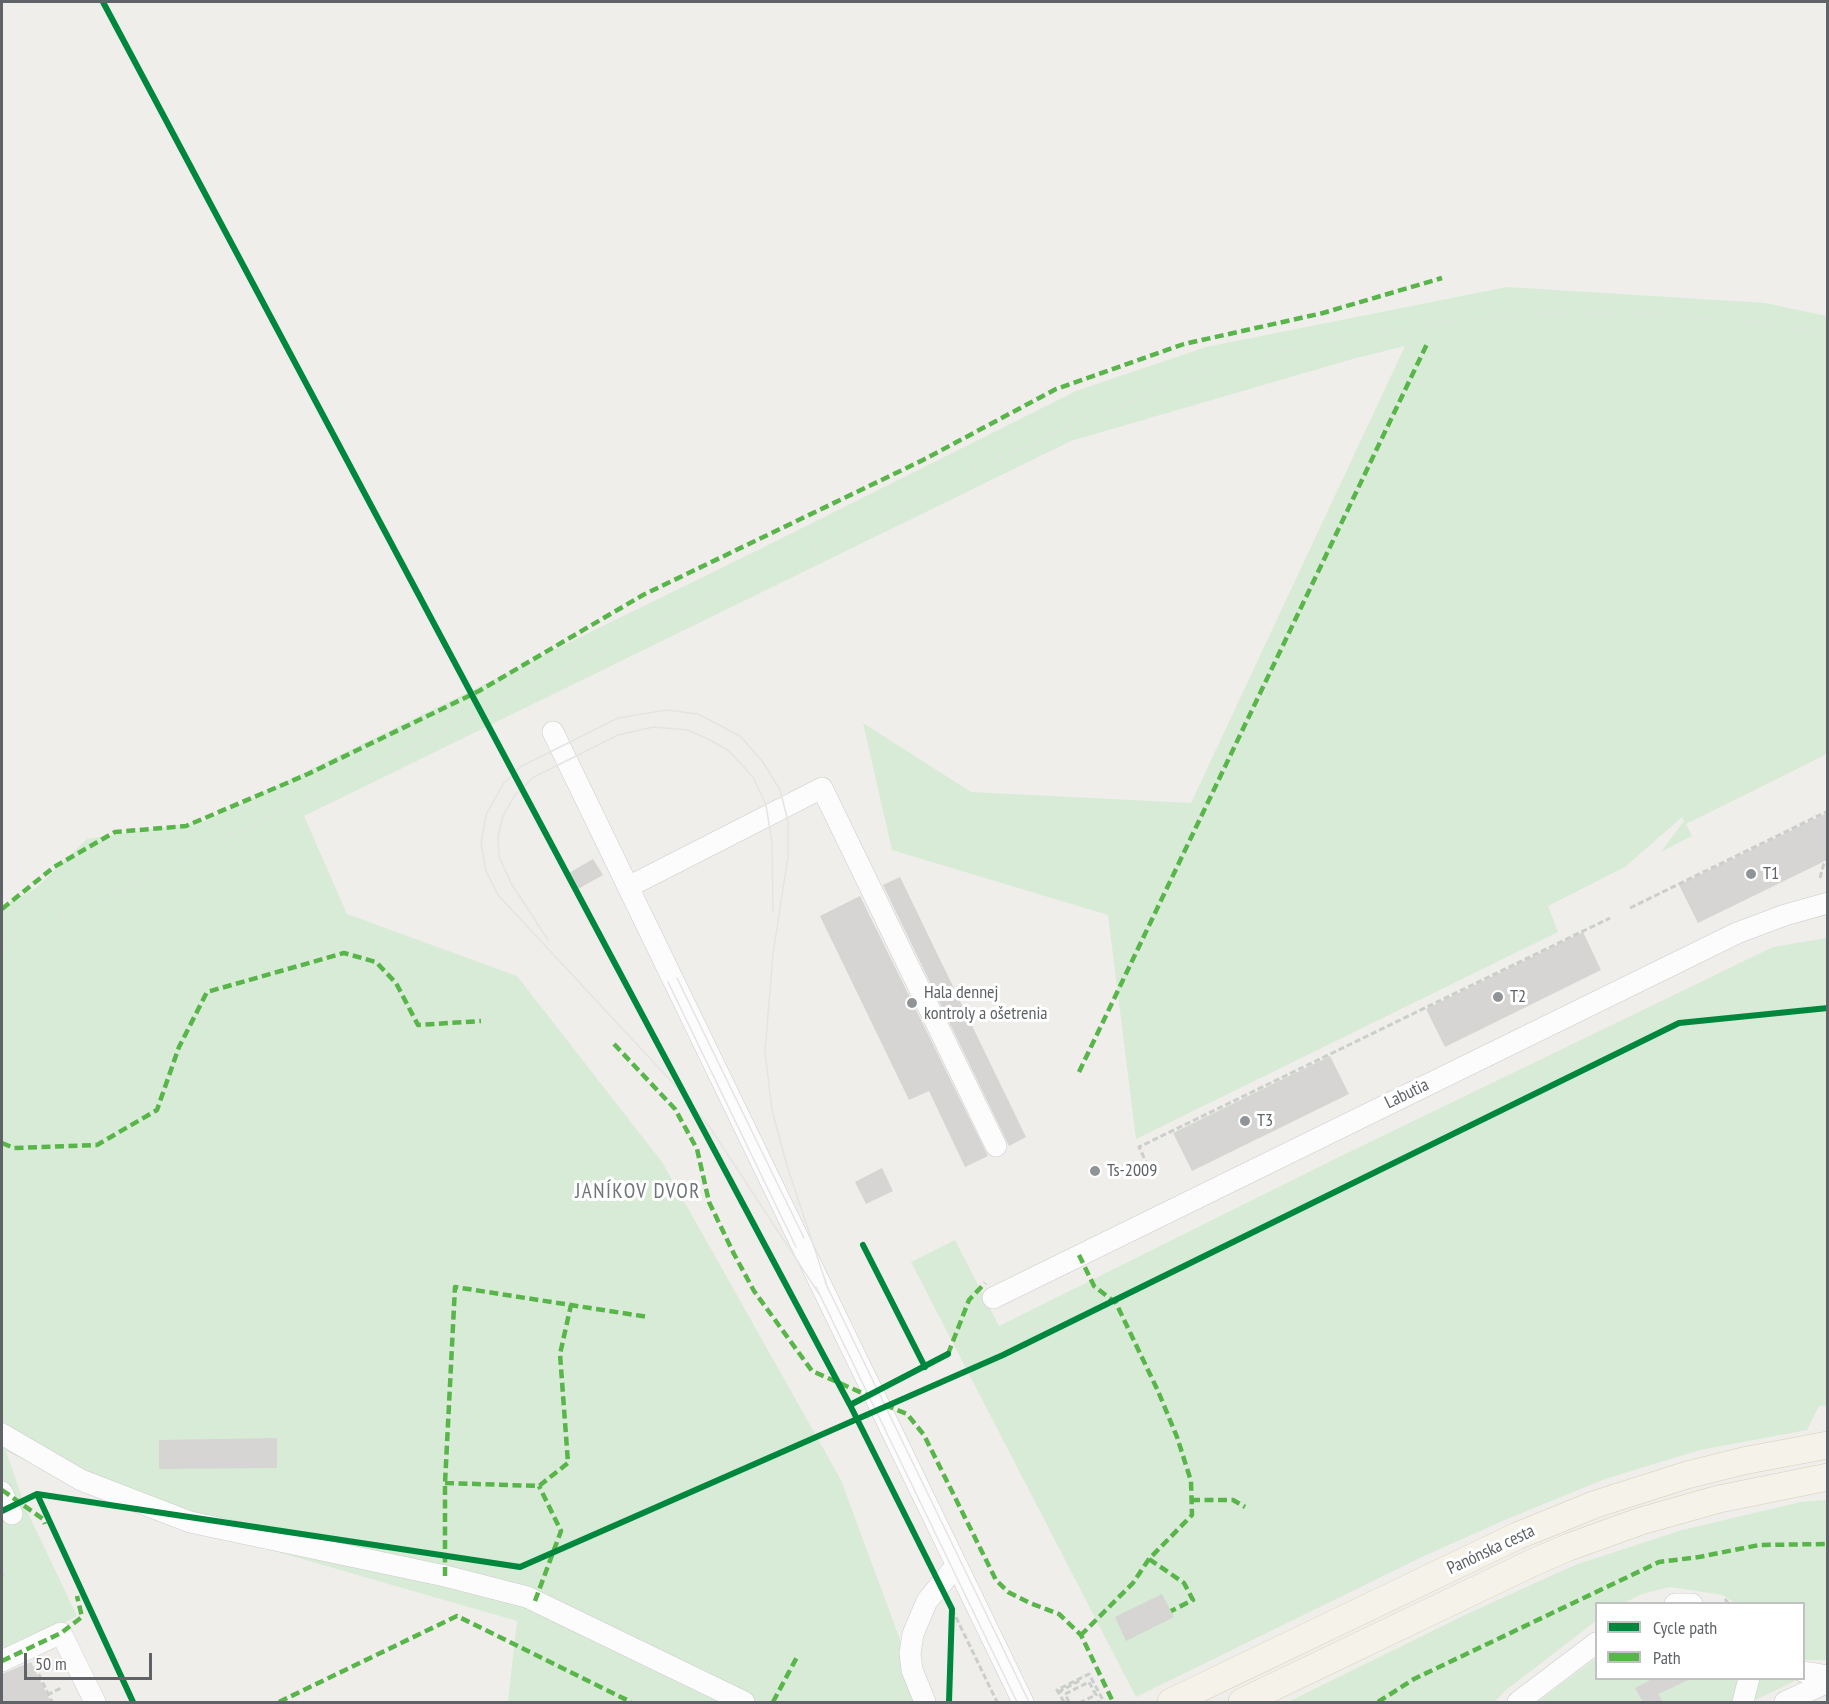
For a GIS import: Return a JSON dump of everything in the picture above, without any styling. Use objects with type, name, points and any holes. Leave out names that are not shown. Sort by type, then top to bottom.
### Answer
[{"type":"main road","name":"Panónska cesta","points":[[1171,1702],[1517,1536],[1596,1504],[1687,1475],[1743,1461],[1827,1445]]},
{"type":"main road","name":"Panónska cesta","points":[[1242,1702],[1534,1562],[1605,1534],[1719,1499],[1827,1477]]},
{"type":"street","points":[[553,732],[1023,1702]]},
{"type":"street","points":[[628,887],[822,788],[996,1146]]},
{"type":"street","name":"Labutia","points":[[993,1299],[1737,933],[1785,915],[1827,903]]},
{"type":"street","points":[[2,1434],[81,1480],[190,1522],[446,1576],[527,1597],[744,1702]]},
{"type":"street","points":[[2,1492],[12,1514]]},
{"type":"street","points":[[925,1702],[912,1670],[910,1653],[913,1634],[927,1601],[956,1566]]},
{"type":"street","points":[[1361,1612],[1372,1639]]},
{"type":"street","points":[[2,1661],[61,1633],[95,1702]]},
{"type":"street","points":[[1518,1702],[1595,1644]]},
{"type":"street","points":[[1805,1672],[1827,1676]]},
{"type":"street","points":[[1743,1702],[1748,1680]]},
{"type":"street","points":[[1785,1702],[1827,1682]]},
{"type":"path","points":[[1630,908],[1827,811]]},
{"type":"path","points":[[1820,878],[1824,863],[1827,862]]},
{"type":"path","points":[[1148,1166],[1138,1147],[1610,918]]},
{"type":"path","points":[[940,1585],[997,1702]]},
{"type":"path","points":[[1725,1599],[1728,1602]]},
{"type":"path","points":[[952,1609],[952,1620]]},
{"type":"path","points":[[26,1649],[52,1702]]},
{"type":"path","points":[[1066,1702],[1060,1691],[1089,1676],[1101,1702]]},
{"type":"path","points":[[1066,1702],[1065,1694],[1089,1682],[1096,1695],[1081,1702]]},
{"type":"path","points":[[48,1695],[61,1688]]},
{"type":"green space","points":[[1507,287],[1765,303],[1827,316],[1827,754],[1686,824],[1692,836],[1661,852],[1684,821],[1682,817],[1625,867],[1548,906],[1558,932],[1136,1139],[1108,915],[892,850],[863,723],[971,792],[1191,803],[1405,346],[1349,360],[1071,441],[304,816],[347,914],[517,976],[662,1162],[841,1480],[923,1702],[508,1702],[517,1621],[115,1505],[6,1451],[26,1509],[77,1616],[2,1656],[2,906],[36,888],[87,839],[205,821],[754,552],[1076,391],[1206,347]]},
{"type":"green space","points":[[1827,938],[1828,1406],[1819,1406],[1807,1430],[1700,1450],[1605,1479],[1424,1556],[1136,1697],[911,1262],[955,1240],[999,1326],[1337,1158],[1773,947]]},
{"type":"green space","points":[[1827,1500],[1827,1660],[1805,1660],[1805,1602],[1733,1602],[1723,1595],[1670,1587],[1642,1594],[1626,1602],[1595,1602],[1595,1622],[1506,1690],[1494,1702],[1288,1702],[1469,1613],[1575,1565],[1682,1530],[1801,1502]]},
{"type":"green space","points":[[1595,1659],[1595,1680],[1745,1680],[1735,1702],[1537,1702]]},
{"type":"green space","points":[[1756,1680],[1797,1680],[1751,1702]]},
{"type":"building","name":"T1","points":[[1827,813],[1827,860],[1698,923],[1679,885]]},
{"type":"building","points":[[593,859],[603,875],[578,889],[569,873]]},
{"type":"building","points":[[900,877],[1026,1137],[1009,1146],[883,885]]},
{"type":"building","points":[[860,896],[988,1156],[965,1167],[929,1091],[909,1100],[820,916]]},
{"type":"building","name":"T2","points":[[1583,932],[1601,970],[1445,1047],[1426,1009]]},
{"type":"building","name":"T3","points":[[1330,1056],[1349,1094],[1192,1171],[1173,1133]]},
{"type":"building","points":[[882,1168],[893,1191],[866,1204],[855,1182]]},
{"type":"building","points":[[277,1438],[277,1468],[159,1469],[159,1440]]},
{"type":"building","points":[[1162,1594],[1174,1617],[1126,1641],[1115,1617]]},
{"type":"building","points":[[31,1662],[51,1702],[2,1702],[2,1674]]},
{"type":"building","points":[[1650,1680],[1689,1680],[1658,1694],[1663,1702],[1643,1702],[1635,1688]]},
{"type":"tram line","points":[[819,1294],[711,1129],[685,1096],[498,895],[486,871],[481,844],[486,815],[503,784],[520,767],[618,718],[667,710],[698,714],[740,736],[763,762],[780,790],[788,821],[788,856],[773,954],[765,1051],[772,1110],[787,1166],[828,1289]]},
{"type":"tram line","points":[[548,940],[511,883],[499,857],[498,837],[503,816],[515,795],[534,777],[618,735],[653,727],[687,730],[708,739],[729,751],[753,777],[766,805],[772,843],[773,912]]},
{"type":"tram line","points":[[677,978],[804,1238]]},
{"type":"tram line","points":[[668,982],[796,1247]]},
{"type":"tram line","points":[[825,1282],[1029,1702]]},
{"type":"tram line","points":[[816,1287],[1017,1702]]},
{"type":"railway","points":[[2,947],[996,460],[1084,420],[1196,377],[1255,359],[1335,339],[1437,322],[1529,314],[1671,315],[1752,322],[1828,334]]},
{"type":"marked path","points":[[2,909],[54,867],[115,832],[186,826],[308,774],[479,691],[643,595],[923,460],[1056,389],[1184,344],[1323,313],[1442,278]]},
{"type":"marked path","points":[[1079,1072],[1427,344]]},
{"type":"marked path","points":[[2,1143],[14,1148],[97,1145],[157,1110],[179,1047],[207,992],[344,953],[376,962],[396,983],[418,1025],[481,1021]]},
{"type":"marked path","points":[[614,1044],[675,1109],[697,1149],[709,1202],[754,1291],[812,1371],[869,1396]]},
{"type":"marked path","points":[[1079,1255],[1094,1286],[1116,1303],[1158,1391],[1177,1437],[1191,1481],[1192,1515],[1149,1559],[1133,1583],[1081,1635]]},
{"type":"marked path","points":[[948,1354],[969,1300],[985,1283]]},
{"type":"marked path","points":[[445,1576],[445,1483],[455,1287],[648,1317]]},
{"type":"marked path","points":[[445,1483],[539,1486],[568,1463],[560,1354],[571,1305]]},
{"type":"marked path","points":[[885,1405],[907,1414],[924,1435],[996,1580],[1008,1592],[1059,1614],[1081,1635],[1113,1702]]},
{"type":"marked path","points":[[535,1601],[561,1531],[539,1486]]},
{"type":"marked path","points":[[2,1490],[43,1519],[45,1524]]},
{"type":"marked path","points":[[1191,1500],[1233,1500],[1245,1507]]},
{"type":"marked path","points":[[1378,1702],[1414,1679],[1659,1562],[1759,1545],[1828,1544]]},
{"type":"marked path","points":[[1149,1559],[1184,1583],[1193,1600],[1171,1611]]},
{"type":"marked path","points":[[2,1661],[61,1633],[82,1617],[77,1596]]},
{"type":"marked path","points":[[279,1702],[457,1616],[631,1702]]},
{"type":"marked path","points":[[773,1702],[797,1657]]},
{"type":"cycle path","points":[[103,2],[850,1405],[952,1609],[949,1702]]},
{"type":"cycle path","points":[[2,1511],[37,1494],[520,1567],[1003,1355],[1679,1023],[1828,1008]]},
{"type":"cycle path","points":[[863,1245],[925,1367]]},
{"type":"cycle path","points":[[850,1405],[948,1354]]},
{"type":"cycle path","points":[[37,1494],[133,1702]]},
{"type":"place","name":"T1","points":[[1751,874]]},
{"type":"place","name":"T2","points":[[1498,997]]},
{"type":"place","name":"Hala dennej kontroly a ošetrenia","points":[[912,1003]]},
{"type":"place","name":"T3","points":[[1245,1121]]},
{"type":"place","name":"Ts-2009","points":[[1095,1171]]},
{"type":"district","name":"JANÍKOV DVOR","points":[[638,1192]]}]
